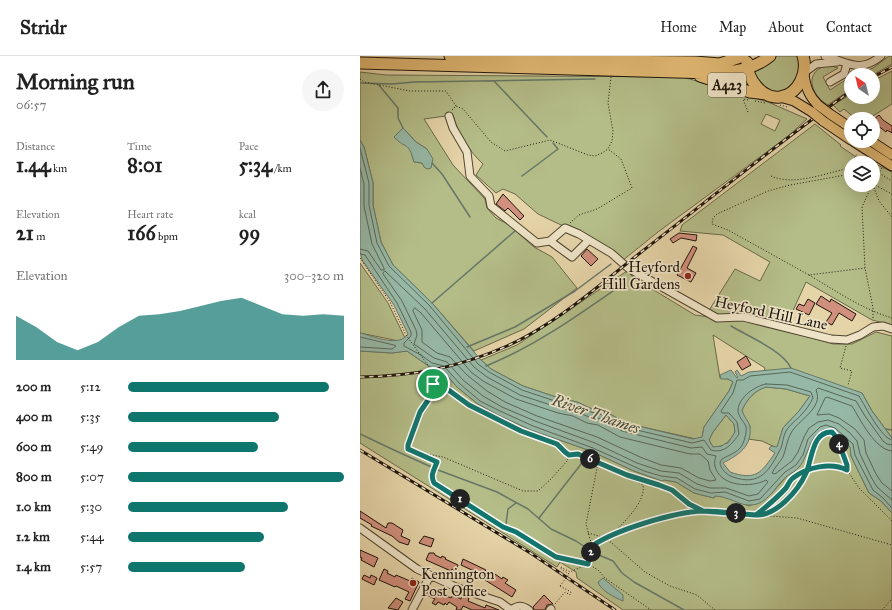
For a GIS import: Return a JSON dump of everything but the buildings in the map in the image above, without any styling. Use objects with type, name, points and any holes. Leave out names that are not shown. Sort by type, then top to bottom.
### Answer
[{"type":"highway","name":"A423","points":[[450,56],[596,61],[695,62],[720,64],[743,56]]},
{"type":"highway","points":[[695,62],[728,56]]},
{"type":"highway","points":[[749,56],[748,68],[752,80],[766,99],[777,100],[794,90],[801,81],[804,74],[805,62],[803,56]]},
{"type":"highway","name":"A423","points":[[360,63],[611,71],[731,72],[748,68],[770,56]]},
{"type":"highway","name":"A423","points":[[688,72],[750,92],[766,99]]},
{"type":"main road","points":[[804,74],[806,87],[812,99],[844,123]]},
{"type":"main road","points":[[777,100],[794,101],[844,135]]},
{"type":"main road","points":[[864,148],[892,166]]},
{"type":"main road","points":[[888,150],[892,155]]},
{"type":"street","points":[[825,56],[839,62],[863,66],[871,63],[881,56]]},
{"type":"street","points":[[804,74],[816,64],[839,62]]},
{"type":"street","points":[[830,82],[844,74],[847,64]]},
{"type":"street","points":[[449,116],[453,128],[467,152],[470,176],[489,196],[491,206],[515,227],[538,242],[550,241],[565,228]]},
{"type":"street","name":"Heyford Hill Lane","points":[[565,228],[611,253],[628,268],[717,318],[743,317],[831,339],[847,340],[860,335],[873,326]]},
{"type":"street","points":[[550,241],[572,257],[589,240]]},
{"type":"street","points":[[873,326],[883,326],[892,329]]},
{"type":"street","points":[[360,528],[417,569],[430,576],[484,598],[500,602],[511,610],[519,606],[523,606],[530,610]]},
{"type":"street","points":[[412,610],[430,576]]},
{"type":"path","points":[[360,79],[364,82],[410,91],[446,91],[456,106],[463,109],[491,142],[505,151],[550,140],[588,155],[595,156],[608,149],[612,141],[608,103],[611,71]]},
{"type":"path","points":[[748,112],[743,99],[766,99]]},
{"type":"path","points":[[777,100],[790,108]]},
{"type":"path","points":[[449,116],[451,110],[456,106]]},
{"type":"path","points":[[565,228],[579,215],[597,209],[632,188],[621,159],[608,149]]},
{"type":"path","points":[[856,156],[859,152]]},
{"type":"path","points":[[880,171],[882,167]]},
{"type":"path","points":[[771,176],[781,180],[791,181],[844,169]]},
{"type":"path","points":[[880,174],[892,181]]},
{"type":"path","points":[[844,175],[790,184],[776,189],[724,211],[713,218],[712,224],[728,230],[873,312],[892,318]]},
{"type":"path","points":[[880,188],[892,194]]},
{"type":"path","points":[[869,192],[862,207],[865,268],[873,312],[873,326]]},
{"type":"path","points":[[876,192],[879,201],[892,218]]},
{"type":"path","points":[[360,258],[390,302],[406,335],[443,386],[469,405],[521,431],[557,444],[569,455],[578,454],[627,475],[672,490],[689,504],[703,511]]},
{"type":"path","points":[[809,275],[865,268]]},
{"type":"path","points":[[844,352],[840,368],[852,371],[848,385]]},
{"type":"path","points":[[433,393],[435,375]]},
{"type":"path","points":[[437,378],[440,376],[445,379],[443,386],[433,393],[420,412],[408,445],[408,449],[413,452],[437,462],[433,471],[432,479],[434,483],[503,527],[516,532],[556,557],[588,564],[651,610]]},
{"type":"path","points":[[763,515],[772,512],[786,500],[807,472],[808,463],[818,439],[828,432],[832,432],[837,438],[847,465],[847,470],[859,488],[892,522]]},
{"type":"path","points":[[413,452],[443,457],[523,491],[538,490],[551,480],[568,460],[557,444]]},
{"type":"path","points":[[588,564],[592,546],[586,524],[598,462]]},
{"type":"path","points":[[756,515],[786,488],[793,478],[812,469],[834,466],[847,470]]},
{"type":"path","points":[[592,546],[612,534],[636,507],[644,492],[643,485],[627,475]]},
{"type":"path","points":[[612,534],[683,514],[703,511],[796,518],[892,545]]},
{"type":"path","points":[[588,533],[606,538],[645,572],[670,586],[697,595],[715,610]]},
{"type":"path","points":[[550,610],[565,592],[570,595],[571,592],[560,586],[568,574],[560,568],[561,567],[570,572],[588,564]]},
{"type":"path","points":[[882,610],[892,599]]},
{"type":"green space","points":[[776,56],[797,56],[799,64],[797,78],[788,89],[782,92],[775,92],[759,85],[752,69],[762,65]]},
{"type":"green space","points":[[889,56],[892,56],[892,64],[880,71],[880,68],[873,68]]},
{"type":"green space","points":[[829,65],[838,68],[823,77],[830,90],[844,81],[844,94],[828,105],[817,95],[812,83],[815,72]]},
{"type":"green space","points":[[892,71],[892,104],[879,112],[848,112],[844,109],[840,112],[833,105],[844,98],[844,104],[880,104],[880,77]]},
{"type":"green space","points":[[360,72],[386,75],[683,77],[768,102],[807,119],[787,137],[658,232],[622,261],[582,235],[538,214],[515,194],[503,189],[496,193],[476,175],[483,164],[473,154],[465,142],[453,115],[424,119],[453,165],[485,199],[487,208],[496,218],[508,224],[534,247],[552,257],[577,288],[524,329],[474,351],[432,303],[393,265],[381,242],[373,205],[373,183],[364,147],[360,140]],"holes":[[[766,114],[780,120],[775,131],[761,124]],[[405,130],[416,142],[427,149],[422,163],[414,162]]]},
{"type":"green space","points":[[815,124],[841,145],[840,146],[855,156],[844,156],[844,192],[880,192],[880,166],[892,172],[892,325],[872,320],[806,282],[787,324],[754,312],[718,316],[708,312],[735,269],[760,281],[770,262],[723,235],[680,231],[682,225]]},
{"type":"green space","points":[[360,263],[388,303],[405,338],[399,341],[360,333]]},
{"type":"green space","points":[[627,271],[634,278],[695,315],[730,320],[743,319],[833,344],[852,344],[876,332],[892,336],[892,438],[872,411],[862,393],[777,371],[764,371],[765,368],[713,335],[720,378],[728,379],[733,382],[729,391],[704,427],[702,437],[696,439],[625,423],[605,411],[592,409],[577,402],[562,399],[523,386],[491,369],[481,360],[517,345]]},
{"type":"green space","points":[[360,351],[392,353],[407,351],[430,367],[442,370],[457,387],[478,404],[531,430],[591,451],[653,478],[676,482],[694,493],[714,498],[714,496],[724,496],[749,506],[771,494],[788,475],[794,472],[816,435],[826,429],[834,432],[851,447],[851,456],[869,493],[881,501],[892,513],[892,610],[623,610],[577,578],[576,572],[560,562],[557,567],[360,443]]},
{"type":"green space","points":[[766,387],[786,389],[810,396],[799,411],[783,428],[777,448],[762,441],[748,439],[750,426],[743,415],[742,410],[752,396]]},
{"type":"green space","points":[[726,415],[734,424],[735,432],[731,439],[726,443],[721,446],[713,447],[709,440]]},
{"type":"water","points":[[403,128],[416,142],[427,149],[433,159],[431,168],[427,169],[422,163],[414,162],[408,148],[394,137]]},
{"type":"water","name":"River Thames","points":[[360,140],[364,147],[373,183],[373,205],[381,242],[393,265],[432,303],[481,360],[491,369],[523,386],[562,399],[577,402],[592,409],[605,411],[625,423],[693,439],[702,437],[704,427],[729,391],[733,382],[728,379],[721,379],[720,375],[731,370],[737,378],[738,377],[735,372],[737,370],[741,376],[749,372],[791,368],[862,393],[872,411],[892,438],[892,513],[881,501],[869,493],[851,456],[850,447],[834,432],[826,429],[820,431],[816,435],[799,467],[787,476],[771,494],[762,502],[746,505],[720,496],[715,496],[714,498],[694,493],[676,482],[662,481],[634,471],[591,451],[531,430],[478,404],[457,387],[442,370],[430,367],[407,351],[392,353],[360,351],[360,333],[392,341],[404,338],[408,334],[394,305],[362,260],[360,251]],"holes":[[[766,387],[786,389],[810,396],[799,411],[783,428],[777,447],[771,446],[769,449],[775,453],[766,466],[752,475],[746,476],[730,472],[723,463],[743,450],[749,440],[750,427],[742,410],[752,396]],[[726,415],[734,424],[735,432],[728,443],[722,446],[713,447],[709,440]]]},
{"type":"water","points":[[603,578],[623,595],[623,601],[612,596],[599,585],[598,582]]},
{"type":"waterway","points":[[360,83],[392,84],[414,82],[595,79]]},
{"type":"waterway","points":[[494,81],[547,137]]},
{"type":"waterway","points":[[378,84],[398,108],[398,118],[403,128]]},
{"type":"waterway","points":[[522,176],[558,149],[553,143]]},
{"type":"waterway","points":[[432,163],[442,174],[470,217]]},
{"type":"waterway","points":[[432,303],[515,231]]},
{"type":"waterway","points":[[467,347],[515,327],[575,291],[611,264]]},
{"type":"waterway","points":[[486,366],[539,340],[620,286]]},
{"type":"waterway","points":[[731,326],[773,350],[781,356],[791,368]]},
{"type":"waterway","points":[[886,429],[892,430]]},
{"type":"waterway","points":[[360,434],[438,470],[497,492],[528,509],[551,529],[576,541],[588,549]]},
{"type":"waterway","points":[[588,455],[592,450]]},
{"type":"waterway","points":[[539,518],[585,459]]},
{"type":"waterway","points":[[506,524],[508,509],[516,503]]},
{"type":"waterway","points":[[592,552],[613,561],[622,573],[634,582],[684,610]]},
{"type":"railway","points":[[880,73],[892,67]]},
{"type":"railway","points":[[360,377],[417,373],[453,365],[489,354],[543,327],[576,304],[771,150],[844,96]]},
{"type":"railway","points":[[360,450],[532,554],[615,610]]},
{"type":"place","name":"Heyford Hill Gardens","points":[[688,276]]},
{"type":"place","name":"Kennington Post Office","points":[[413,583]]},
{"type":"route","points":[[433,384],[433,393],[424,404],[420,412],[408,445],[408,449],[437,462],[432,474],[434,483],[503,527],[516,532],[556,557],[588,564],[592,546],[612,534],[683,514],[703,511],[756,515],[786,488],[793,478],[797,476],[807,472],[812,469],[834,466],[840,466],[847,470],[847,465],[837,438],[835,434],[828,432],[818,439],[814,446],[808,463],[807,472],[786,500],[772,512],[763,515],[756,515],[703,511],[689,504],[672,490],[627,475],[578,454],[569,455],[557,444],[521,431],[490,416],[469,405],[443,386],[435,375],[433,384]]}]
